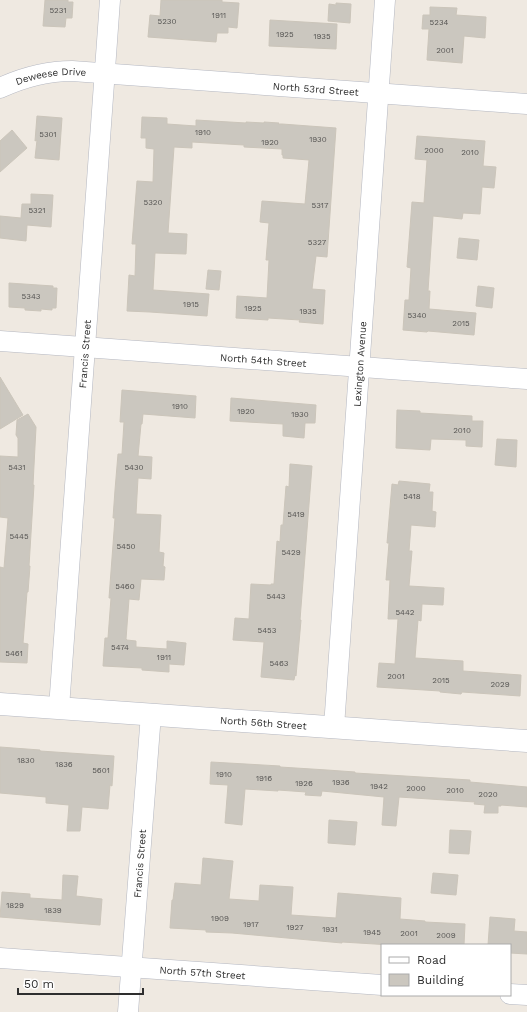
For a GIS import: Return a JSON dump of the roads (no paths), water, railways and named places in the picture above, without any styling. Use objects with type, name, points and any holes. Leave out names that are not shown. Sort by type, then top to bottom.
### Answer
[{"type":"main road","name":"North 56th Street","points":[[0,704],[527,741]]},
{"type":"street","name":"Francis Street","points":[[59,708],[110,0]]},
{"type":"street","name":"Lexington Avenue","points":[[334,727],[384,0]]},
{"type":"street","name":"Deweese Drive","points":[[0,88],[32,76],[52,72],[72,71],[104,73]]},
{"type":"street","name":"North 53rd Street","points":[[104,73],[527,104]]},
{"type":"street","name":"North 54th Street","points":[[0,341],[527,379]]},
{"type":"street","name":"Francis Street","points":[[128,1012],[151,714]]},
{"type":"street","name":"North 57th Street","points":[[0,958],[381,985]]},
{"type":"street","points":[[511,994],[527,995]]}]
